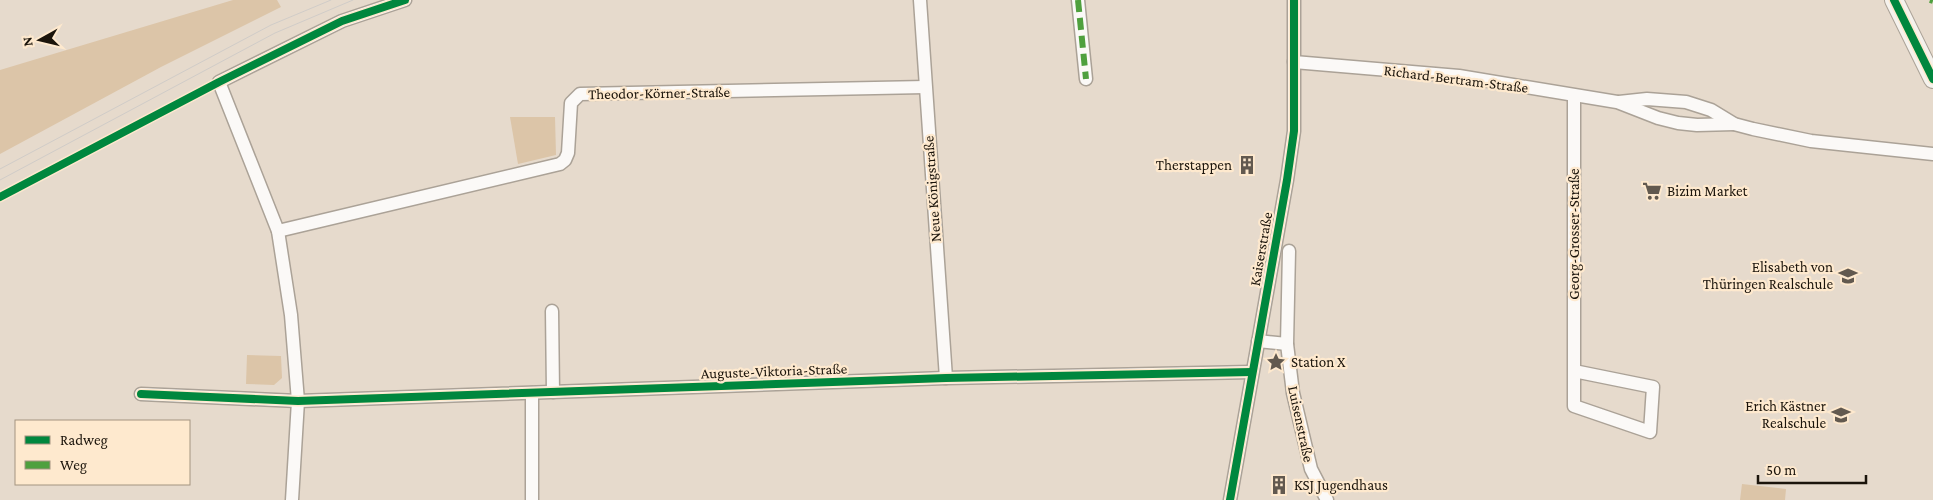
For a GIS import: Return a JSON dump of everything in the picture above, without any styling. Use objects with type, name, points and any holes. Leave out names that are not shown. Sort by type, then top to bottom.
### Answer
[{"type":"main road","points":[[1894,0],[1933,79]]},
{"type":"street","points":[[292,500],[298,401],[291,315],[278,230],[219,82],[342,22],[405,0]]},
{"type":"street","name":"Neue Königstraße","points":[[920,0],[946,378]]},
{"type":"street","points":[[1078,0],[1086,79]]},
{"type":"street","name":"Kaiserstraße","points":[[1230,500],[1294,131],[1294,0]]},
{"type":"street","name":"Richard-Bertram-Straße","points":[[1294,62],[1459,76],[1617,102],[1658,118],[1678,123],[1703,125],[1734,124],[1811,141],[1931,154]]},
{"type":"street","name":"Theodor-Körner-Straße","points":[[278,230],[560,164],[565,160],[568,153],[571,103],[580,94],[925,87]]},
{"type":"street","name":"Georg-Grosser-Straße","points":[[1574,96],[1574,371],[1574,406],[1650,432],[1652,387],[1574,371]]},
{"type":"street","name":"Richard-Bertram-Straße","points":[[1617,102],[1647,98],[1686,102],[1711,110],[1734,124]]},
{"type":"street","name":"Luisenstraße","points":[[1289,251],[1287,344],[1292,393],[1311,469],[1327,500]]},
{"type":"street","points":[[552,311],[553,392]]},
{"type":"street","points":[[1258,341],[1287,344]]},
{"type":"street","name":"Auguste-Viktoria-Straße","points":[[141,394],[298,401],[946,378],[1252,372]]},
{"type":"street","points":[[532,393],[532,499]]},
{"type":"shaded area","points":[[233,0],[277,0],[281,7],[161,67],[0,154],[0,70]]},
{"type":"shaded area","points":[[510,117],[555,117],[556,155],[518,164]]},
{"type":"shaded area","points":[[247,355],[281,356],[282,378],[274,385],[246,384]]},
{"type":"shaded area","points":[[1742,484],[1786,489],[1785,500],[1740,500]]},
{"type":"tram line","points":[[0,169],[271,25],[331,0]]},
{"type":"tram line","points":[[0,180],[275,33],[353,0]]},
{"type":"marked path","points":[[1078,0],[1086,79]]},
{"type":"cycle path","points":[[0,197],[219,82],[342,21],[405,0]]},
{"type":"cycle path","points":[[1230,500],[1294,131],[1294,0]]},
{"type":"cycle path","points":[[1894,0],[1933,79]]},
{"type":"cycle path","points":[[141,394],[298,401],[946,378],[1252,372]]},
{"type":"place","name":"Therstappen","points":[[1247,165]]},
{"type":"place","name":"Bizim Market","points":[[1652,191]]},
{"type":"place","name":"Elisabeth von Thüringen Realschule","points":[[1848,276]]},
{"type":"place","name":"Station X","points":[[1276,362]]},
{"type":"place","name":"Erich Kästner Realschule","points":[[1841,415]]},
{"type":"place","name":"KSJ Jugendhaus","points":[[1279,485]]}]
